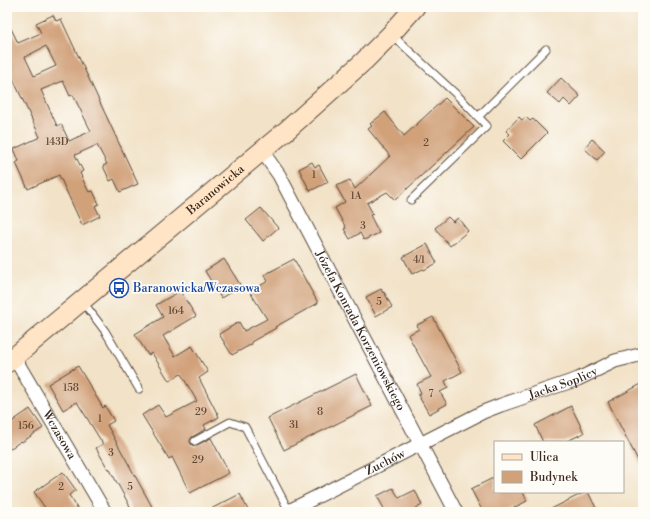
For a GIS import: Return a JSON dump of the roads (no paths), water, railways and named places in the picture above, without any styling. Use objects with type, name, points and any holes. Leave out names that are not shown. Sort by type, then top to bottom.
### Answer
[{"type":"street","name":"Baranowicka","points":[[10,360],[262,151],[364,61],[415,7]]},
{"type":"street","name":"Józefa Konrada Korzeniowskiego","points":[[262,151],[279,175],[456,512]]},
{"type":"street","name":"Jacka Soplicy","points":[[483,412],[578,379],[615,360],[643,354]]},
{"type":"street","name":"Wczasowa","points":[[10,360],[105,512]]},
{"type":"street","name":"Zuchów","points":[[292,511],[483,412]]},
{"type":"lane","points":[[391,34],[458,96],[487,126],[411,200]]},
{"type":"lane","points":[[478,117],[546,49]]},
{"type":"lane","points":[[82,300],[105,331],[139,389]]},
{"type":"lane","points":[[195,441],[230,422],[245,427],[292,511]]},
{"type":"place","name":"Baranowicka/Wczasowa","points":[[119,288]]}]
